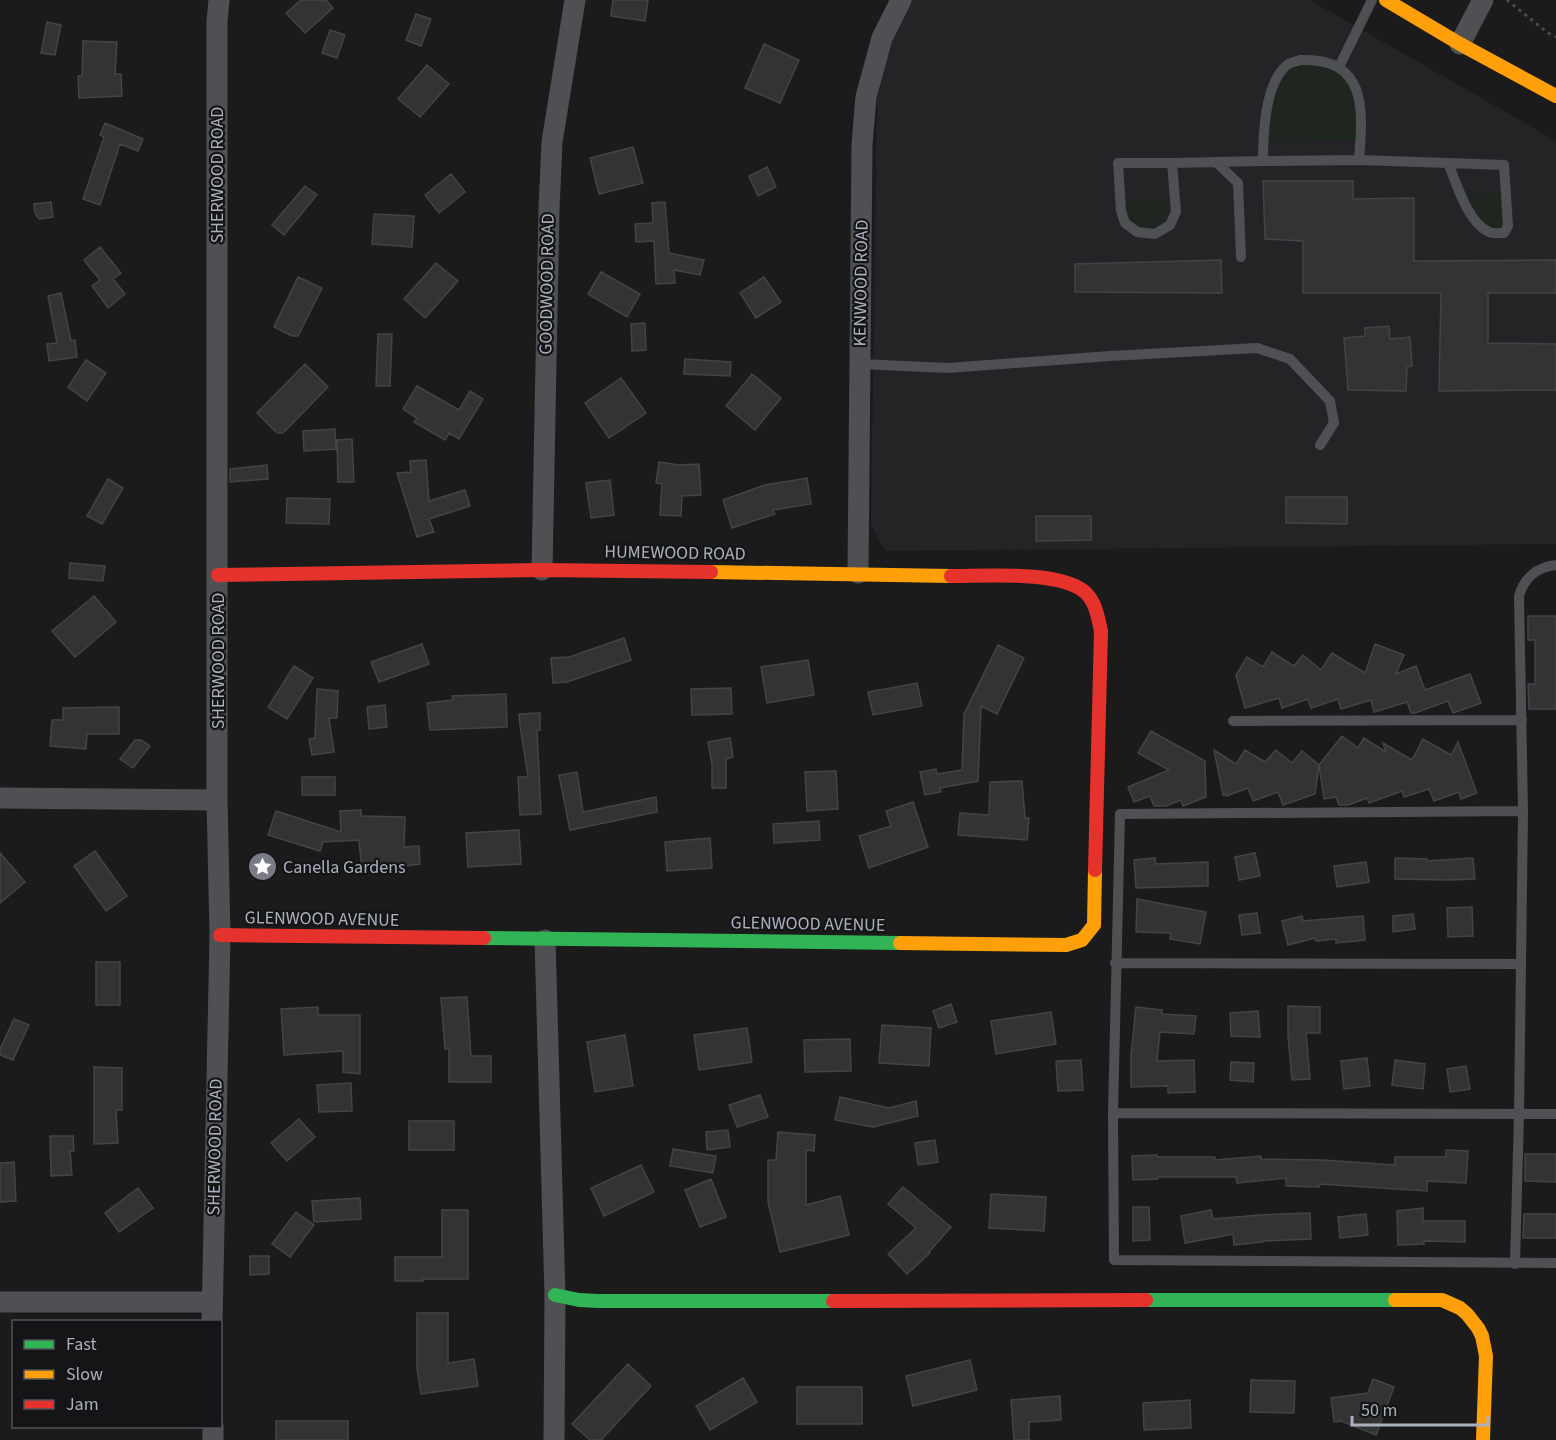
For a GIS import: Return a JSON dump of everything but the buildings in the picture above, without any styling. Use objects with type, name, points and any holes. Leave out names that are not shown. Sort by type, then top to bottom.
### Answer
[{"type":"street","name":"SHERWOOD ROAD","points":[[212,1312],[220,935],[217,800],[217,21],[219,0]]},
{"type":"street","name":"GOODWOOD ROAD","points":[[542,570],[548,220],[552,142],[575,0]]},
{"type":"street","name":"KENWOOD ROAD","points":[[858,573],[862,144],[866,97],[882,38],[901,0]]},
{"type":"street","points":[[1386,0],[1460,44],[1556,96]]},
{"type":"street","points":[[1460,44],[1483,0]]},
{"type":"street","name":"HUMEWOOD ROAD","points":[[218,575],[542,570],[1046,577],[1071,583],[1083,590],[1094,602],[1100,619],[1101,631]]},
{"type":"street","name":"GLENWOOD AVENUE","points":[[220,935],[1066,945],[1082,940],[1094,926],[1101,631]]},
{"type":"street","points":[[0,798],[217,800]]},
{"type":"street","points":[[545,940],[555,1295],[554,1440]]},
{"type":"street","points":[[555,1295],[598,1302],[1442,1300],[1462,1308],[1480,1330],[1485,1343],[1483,1440]]},
{"type":"street","points":[[0,1302],[212,1312]]},
{"type":"lane","points":[[1340,67],[1372,0]]},
{"type":"lane","points":[[1263,161],[1263,133],[1267,104],[1278,75],[1288,64],[1300,60],[1326,62],[1340,67],[1351,79],[1361,101],[1362,126],[1359,160]]},
{"type":"lane","points":[[1172,163],[1176,212],[1170,225],[1155,234],[1137,232],[1125,223],[1121,211],[1118,163],[1359,160],[1448,163],[1504,165],[1508,226],[1504,233],[1490,233],[1468,211],[1448,163]]},
{"type":"lane","points":[[1216,162],[1238,183],[1241,257]]},
{"type":"lane","points":[[860,364],[948,368],[1257,348],[1290,359],[1330,401],[1334,423],[1320,445]]},
{"type":"lane","points":[[1515,1264],[1523,811],[1519,596],[1526,579],[1536,571],[1556,565]]},
{"type":"lane","points":[[1233,721],[1521,720]]},
{"type":"lane","points":[[1523,811],[1120,814],[1115,963],[1114,1260],[1556,1263]]},
{"type":"lane","points":[[1115,963],[1521,964]]},
{"type":"lane","points":[[1113,1113],[1556,1114]]},
{"type":"path","points":[[1507,0],[1556,37]]},
{"type":"shaded area","points":[[911,0],[1310,0],[1556,141],[1556,544],[885,551],[871,525],[877,100],[890,41]]},
{"type":"shaded area","points":[[1313,60],[1351,79],[1361,140],[1263,141],[1267,104],[1288,64]]},
{"type":"shaded area","points":[[1500,192],[1502,227],[1491,226],[1479,216],[1466,193]]},
{"type":"shaded area","points":[[1166,197],[1167,216],[1161,224],[1150,230],[1132,220],[1131,198]]},
{"type":"traffic: fast","points":[[484,938],[900,943]]},
{"type":"traffic: fast","points":[[555,1295],[598,1301],[833,1301]]},
{"type":"traffic: fast","points":[[1146,1300],[1395,1300]]},
{"type":"traffic: slow","points":[[1386,0],[1460,44],[1556,96]]},
{"type":"traffic: slow","points":[[711,572],[951,576]]},
{"type":"traffic: slow","points":[[900,943],[1066,945],[1082,940],[1094,925],[1095,870]]},
{"type":"traffic: slow","points":[[1395,1300],[1442,1300],[1460,1308],[1478,1328],[1486,1356],[1483,1440]]},
{"type":"traffic: jam","points":[[218,575],[542,570],[711,572]]},
{"type":"traffic: jam","points":[[951,576],[1002,575],[1059,581],[1075,586],[1086,593],[1092,601],[1101,631],[1095,870]]},
{"type":"traffic: jam","points":[[220,935],[484,938]]},
{"type":"traffic: jam","points":[[833,1301],[1146,1300]]},
{"type":"place","name":"Canella Gardens","points":[[262,867]]}]
